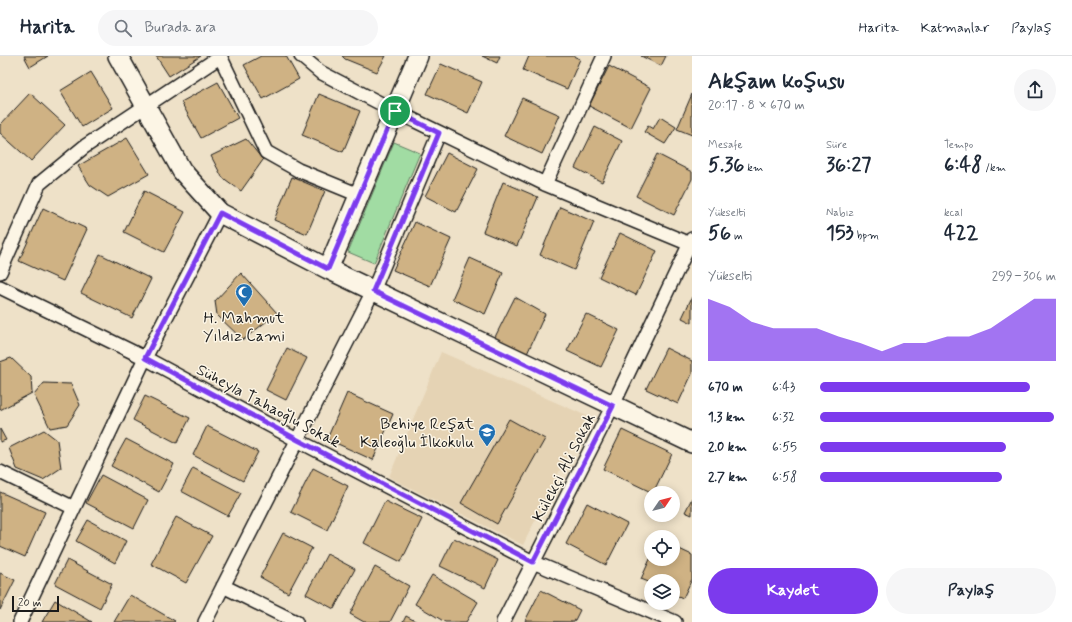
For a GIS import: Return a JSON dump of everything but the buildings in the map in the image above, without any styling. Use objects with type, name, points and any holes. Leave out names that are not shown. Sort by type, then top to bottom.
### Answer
[{"type":"street","points":[[118,56],[182,171],[220,213],[373,291],[692,443]]},
{"type":"street","points":[[0,272],[39,184],[84,147],[220,56],[266,152],[298,170],[359,195]]},
{"type":"street","points":[[301,56],[320,72],[439,133],[545,184],[691,243]]},
{"type":"street","points":[[328,269],[418,56]]},
{"type":"street","points":[[545,184],[604,56]]},
{"type":"street","points":[[205,622],[373,291],[439,133]]},
{"type":"street","points":[[20,622],[145,358],[220,213]]},
{"type":"street","name":"Külekçi Ali Sokak","points":[[503,622],[613,406],[691,243]]},
{"type":"street","name":"Süheyla Tahaoğlu Sokak","points":[[0,287],[145,358],[298,440],[533,562],[675,622]]},
{"type":"street","points":[[0,472],[74,508]]},
{"type":"street","points":[[223,586],[296,622]]},
{"type":"shaded area","name":"Behiye Reşat Kaleoğlu İlkokulu","points":[[441,352],[587,416],[523,545],[389,477]]},
{"type":"green space","points":[[394,142],[420,153],[374,263],[348,252]]},
{"type":"place","name":"H. Mahmut Yıldız Cami","points":[[244,307]]},
{"type":"place","name":"Behiye Reşat Kaleoğlu İlkokulu","points":[[487,447]]},
{"type":"route","points":[[395,111],[439,133],[373,291],[613,406],[533,562],[298,440],[145,358],[220,213],[328,269],[395,111]]}]
